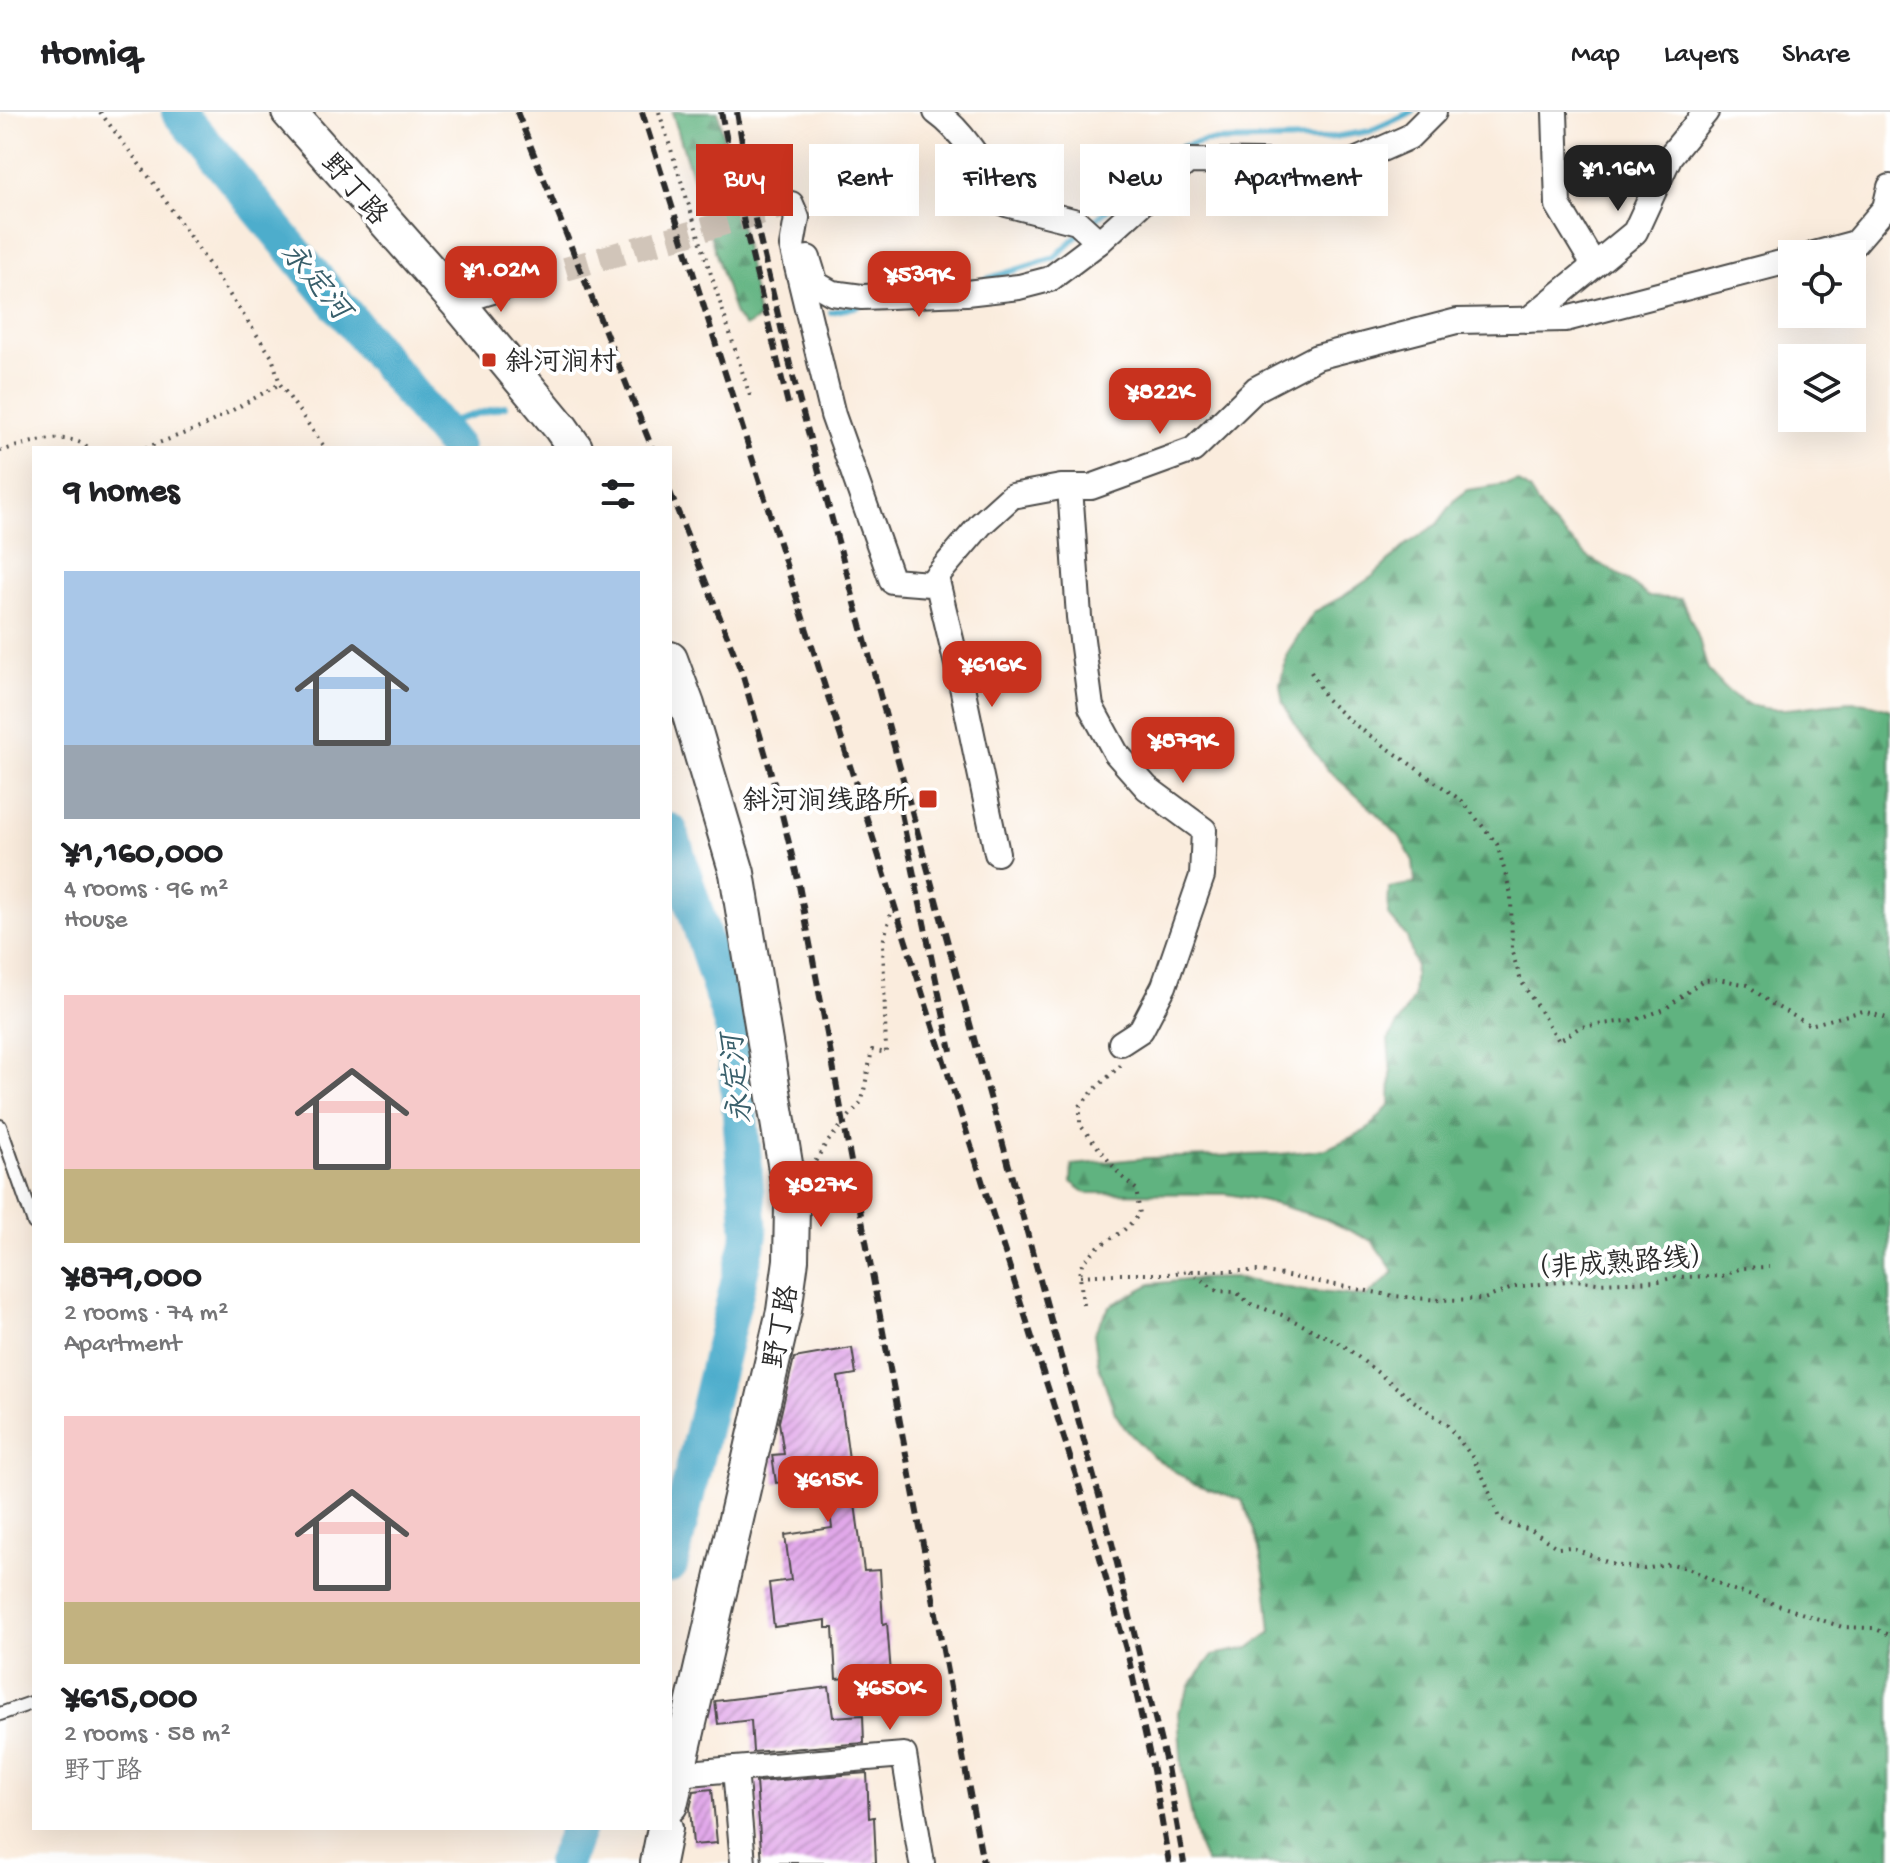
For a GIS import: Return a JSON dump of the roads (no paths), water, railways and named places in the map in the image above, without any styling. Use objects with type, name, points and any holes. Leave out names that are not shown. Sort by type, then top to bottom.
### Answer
[{"type":"main road","name":"野丁路","points":[[289,112],[457,302],[574,446]]},
{"type":"main road","name":"野丁路","points":[[672,664],[737,873],[792,1206],[791,1260],[784,1311],[673,1790]]},
{"type":"main road","points":[[658,1863],[665,1830]]},
{"type":"street","points":[[936,112],[947,119],[978,158],[1006,204],[1090,233]]},
{"type":"street","points":[[1434,112],[1409,137],[1350,163],[1188,161],[1090,233],[1050,279],[1019,287],[948,294],[862,297],[832,293],[816,284],[794,211],[792,246],[833,415],[892,581],[930,584],[981,524],[1012,496],[1061,487],[1091,487],[1193,450],[1256,389],[1317,357],[1457,321],[1566,319],[1778,264]]},
{"type":"street","points":[[1555,112],[1558,205],[1594,265]]},
{"type":"street","points":[[1528,320],[1635,232],[1670,156],[1706,112]]},
{"type":"street","points":[[1858,240],[1885,208],[1890,187]]},
{"type":"street","points":[[1862,240],[1890,228]]},
{"type":"street","points":[[457,302],[531,279]]},
{"type":"street","points":[[1070,487],[1079,617],[1091,707],[1116,753],[1147,788],[1204,830],[1202,876],[1164,986],[1131,1037]]},
{"type":"street","points":[[936,577],[997,853]]},
{"type":"street","points":[[673,1790],[735,1769],[904,1755],[922,1863]]},
{"type":"street","points":[[735,1769],[743,1863]]},
{"type":"lane","points":[[0,1126],[32,1217]]},
{"type":"lane","points":[[0,1714],[32,1703]]},
{"type":"waterway","name":"永定河","points":[[179,112],[454,446]]},
{"type":"waterway","points":[[1088,227],[1173,149],[1205,141],[1322,139],[1370,131],[1412,112]]},
{"type":"waterway","points":[[983,280],[1054,258],[1079,234]]},
{"type":"waterway","points":[[831,312],[859,306]]},
{"type":"waterway","points":[[438,425],[505,406]]},
{"type":"waterway","name":"永定河","points":[[672,837],[733,1030],[750,1234],[672,1557]]},
{"type":"waterway","name":"永定河","points":[[564,1863],[577,1830]]},
{"type":"tunnel","points":[[531,279],[749,216]]},
{"type":"railway","points":[[517,112],[651,446]]},
{"type":"railway","points":[[642,112],[1084,1501],[1129,1660],[1169,1863]]},
{"type":"railway","points":[[721,112],[744,223],[788,404]]},
{"type":"railway","points":[[737,112],[755,219],[792,373],[1112,1543],[1167,1767],[1184,1863]]},
{"type":"railway","points":[[672,497],[742,673],[798,880],[983,1863]]},
{"type":"railway","points":[[901,813],[951,1051]]},
{"type":"place","name":"斜河涧村","points":[[489,360]]},
{"type":"place","name":"斜河涧线路所","points":[[928,799]]}]
